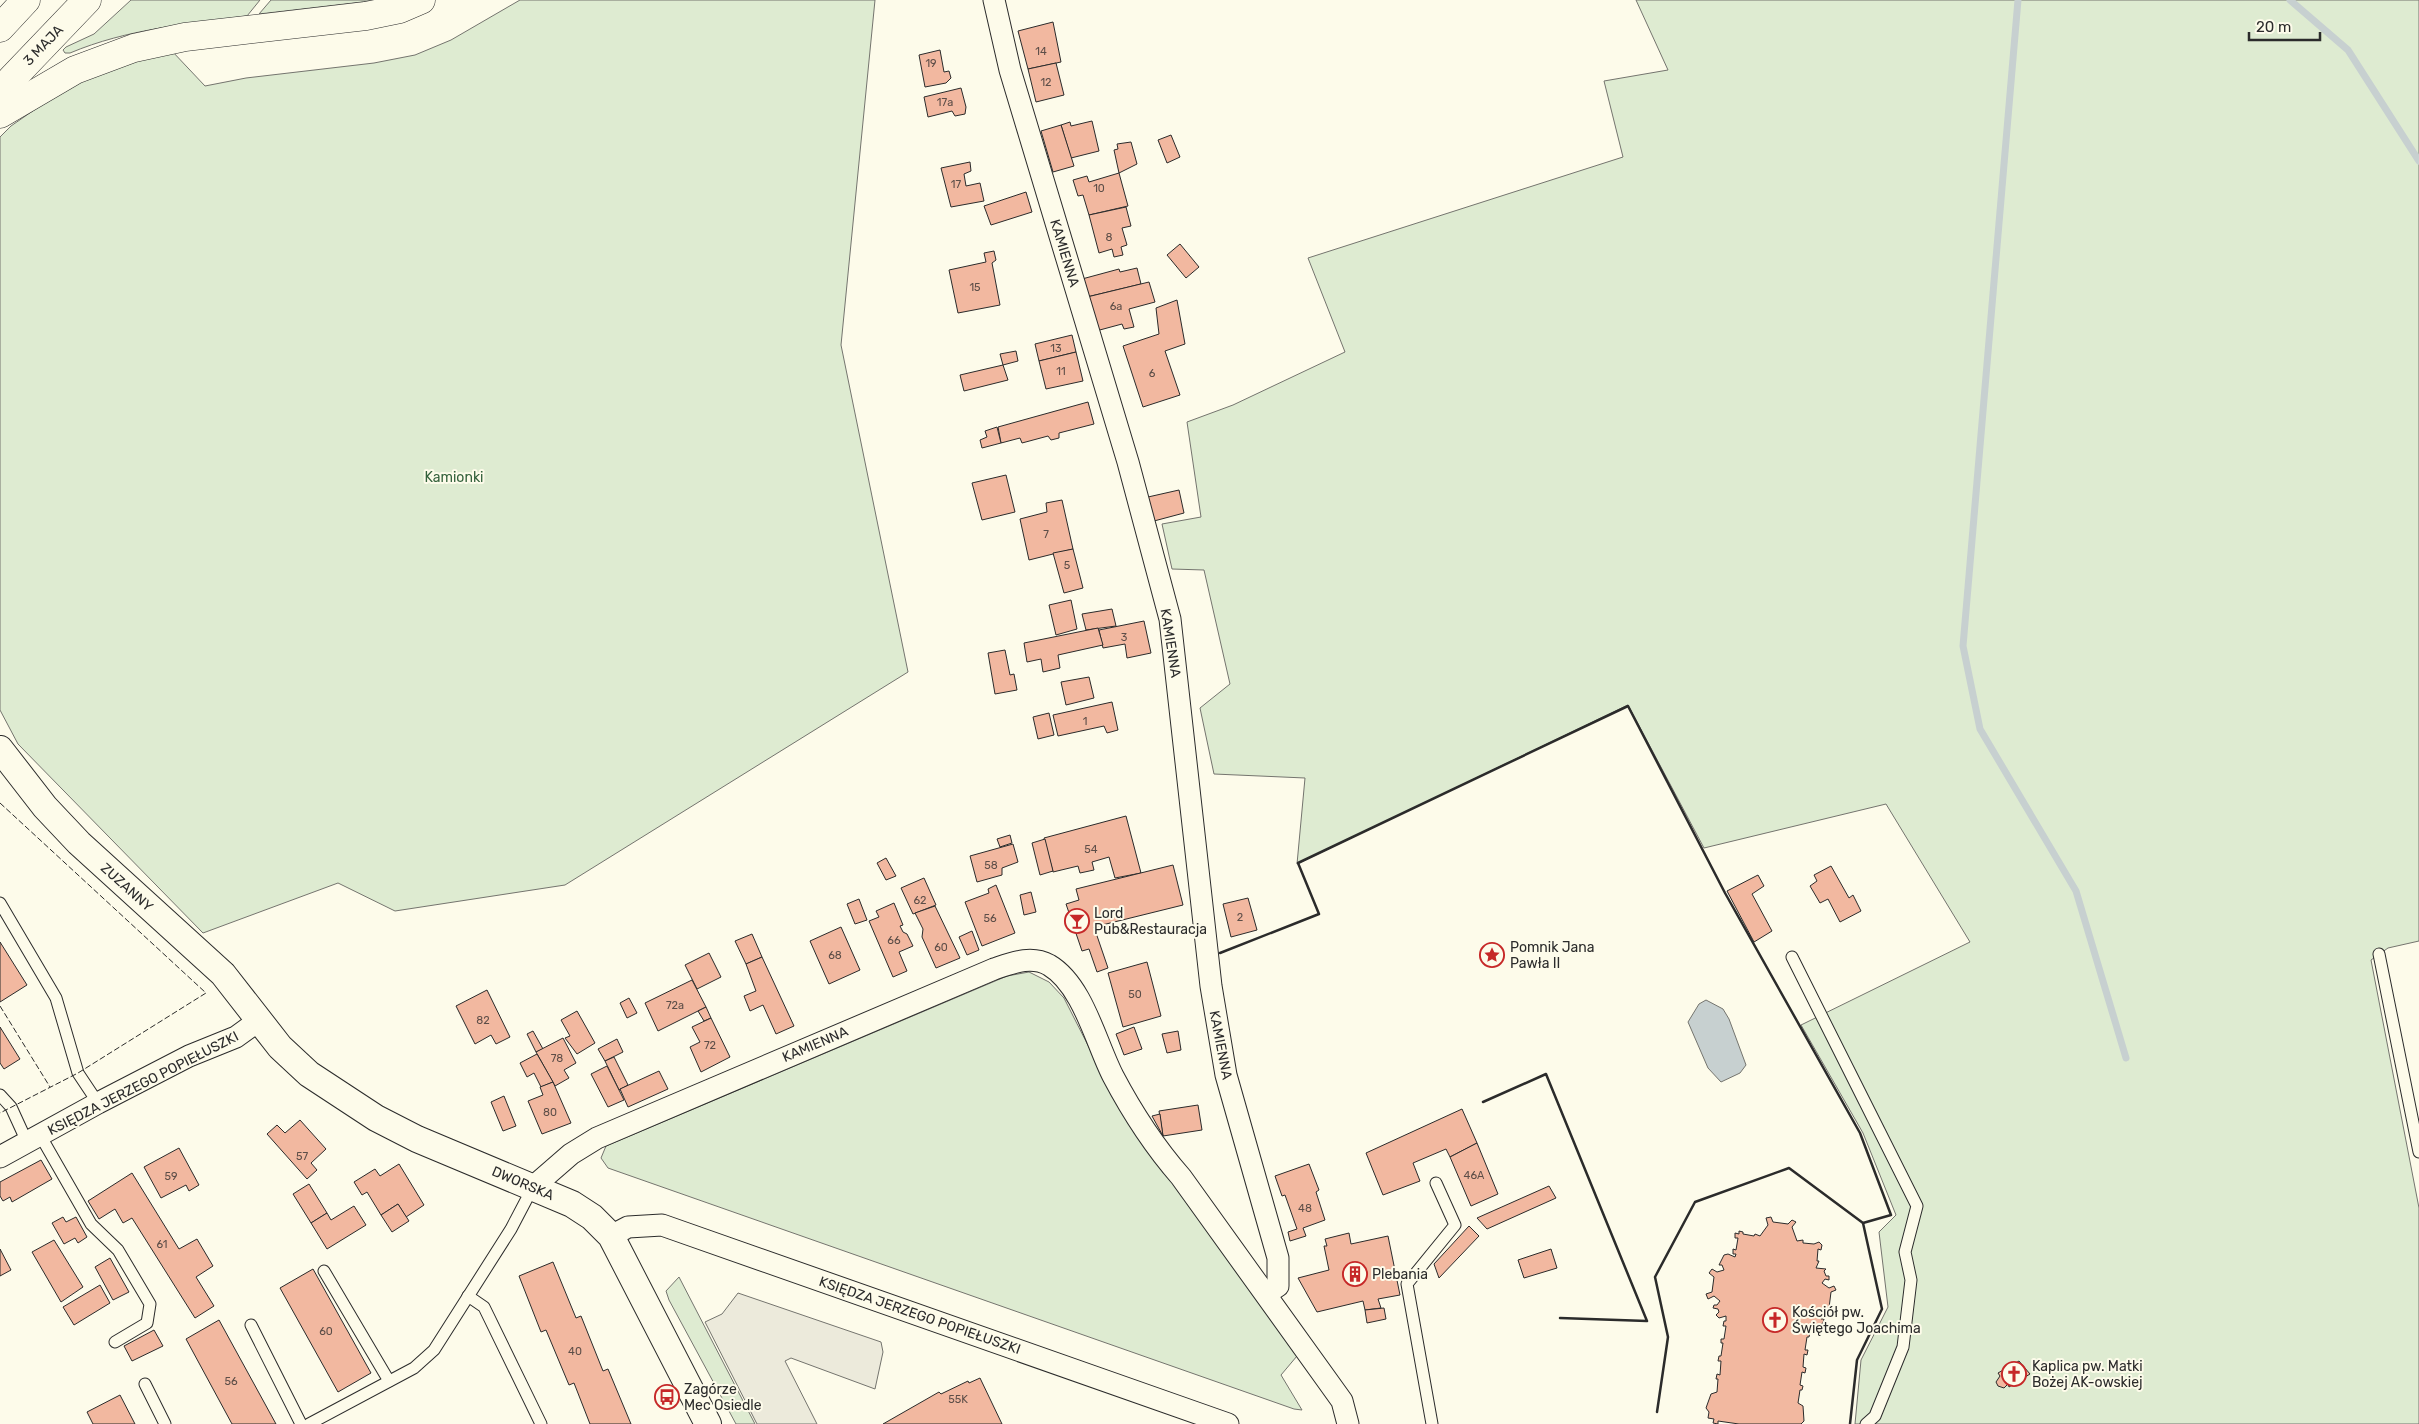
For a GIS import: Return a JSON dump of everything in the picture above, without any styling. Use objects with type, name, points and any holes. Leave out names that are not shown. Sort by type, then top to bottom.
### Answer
[{"type":"main road","points":[[0,28],[26,0]]},
{"type":"main road","name":"3 MAJA","points":[[0,91],[86,0]]},
{"type":"main road","points":[[0,114],[75,70],[134,48],[185,37],[366,16],[400,9],[421,0]]},
{"type":"street","name":"KAMIENNA","points":[[994,0],[1010,70],[1128,462],[1170,619],[1211,986],[1217,1022],[1226,1075],[1278,1258],[1278,1286],[1266,1294]]},
{"type":"street","name":"ZUZANNY","points":[[0,749],[35,794],[80,843],[222,974],[258,1021]]},
{"type":"street","name":"KAMIENNA","points":[[533,1187],[571,1154],[597,1138],[994,969],[1018,960],[1034,960],[1048,965],[1064,977],[1078,997],[1113,1075],[1149,1138],[1181,1177],[1342,1401],[1348,1424]]},
{"type":"street","name":"KSIĘDZA JERZEGO POPIEŁUSZKI","points":[[0,1157],[189,1056],[236,1037],[258,1021]]},
{"type":"street","name":"DWORSKA","points":[[258,1021],[280,1047],[310,1074],[376,1118],[417,1138],[572,1204],[592,1217],[611,1236],[708,1424]]},
{"type":"street","name":"KSIĘDZA JERZEGO POPIEŁUSZKI","points":[[611,1236],[628,1227],[662,1225],[1228,1424]]},
{"type":"lane","points":[[0,903],[56,998],[78,1073],[98,1103]]},
{"type":"lane","points":[[2378,954],[2419,1152]]},
{"type":"lane","points":[[1792,957],[1917,1206],[1905,1252],[1912,1280],[1903,1347],[1875,1416],[1866,1424]]},
{"type":"lane","points":[[0,1095],[34,1138],[90,1224],[118,1250],[150,1304],[147,1323],[116,1342]]},
{"type":"lane","points":[[1432,1424],[1407,1284],[1455,1225],[1436,1183]]},
{"type":"lane","points":[[310,1424],[414,1368],[434,1350],[511,1229],[533,1187]]},
{"type":"lane","points":[[324,1271],[389,1381]]},
{"type":"lane","points":[[468,1296],[484,1307],[541,1424]]},
{"type":"lane","points":[[251,1325],[301,1424]]},
{"type":"lane","points":[[145,1384],[165,1424]]},
{"type":"green space","points":[[131,0],[260,0],[247,16],[157,28],[113,38],[65,53],[63,50],[66,47],[94,34]]},
{"type":"green space","points":[[271,0],[379,0],[259,14]]},
{"type":"green space","name":"Kamionki","points":[[520,0],[875,0],[841,345],[908,672],[565,885],[395,911],[338,883],[203,933],[18,744],[0,710],[0,137],[11,126],[83,76],[171,50],[205,86],[246,78],[374,63],[415,55],[451,40]]},
{"type":"green space","points":[[1636,0],[2419,0],[2419,941],[2388,948],[2371,960],[2419,1208],[2419,1424],[1855,1424],[1861,1360],[1888,1307],[1879,1232],[1896,1215],[1863,1133],[1801,1025],[1970,942],[1886,804],[1704,848],[1628,705],[1297,864],[1305,778],[1214,774],[1200,708],[1230,684],[1204,570],[1172,569],[1162,524],[1201,517],[1187,422],[1233,405],[1345,352],[1308,258],[1623,157],[1604,81],[1668,70]]},
{"type":"green space","points":[[1029,972],[1049,982],[1064,998],[1103,1075],[1132,1126],[1297,1356],[1281,1375],[1302,1410],[1294,1409],[608,1168],[601,1158],[606,1146],[1007,976]]},
{"type":"green space","points":[[679,1277],[755,1424],[736,1424],[669,1300],[666,1291]]},
{"type":"shaded area","points":[[1706,1000],[1723,1009],[1729,1019],[1746,1065],[1740,1073],[1721,1082],[1708,1068],[1688,1022],[1699,1004]]},
{"type":"shaded area","points":[[738,1293],[881,1342],[883,1352],[875,1389],[791,1358],[785,1361],[817,1424],[757,1424],[705,1322],[722,1314]]},
{"type":"building","points":[[1053,22],[1061,62],[1028,69],[1018,31]]},
{"type":"building","points":[[940,50],[944,72],[949,71],[951,78],[946,83],[925,87],[919,55]]},
{"type":"building","points":[[1056,63],[1064,95],[1036,102],[1028,69]]},
{"type":"building","points":[[961,88],[966,107],[965,114],[955,116],[952,111],[928,117],[924,97]]},
{"type":"building","points":[[1092,121],[1099,151],[1071,158],[1061,125],[1070,122],[1071,126]]},
{"type":"building","points":[[1061,125],[1074,166],[1053,172],[1041,131]]},
{"type":"building","points":[[1171,135],[1180,157],[1167,163],[1158,140]]},
{"type":"building","points":[[1131,142],[1137,164],[1119,173],[1114,150],[1118,149],[1117,144]]},
{"type":"building","points":[[970,162],[971,171],[964,174],[966,186],[980,183],[984,201],[951,207],[941,168]]},
{"type":"building","points":[[1119,173],[1128,206],[1089,215],[1083,195],[1078,196],[1073,180],[1087,176],[1089,182]]},
{"type":"building","points":[[1026,192],[1032,212],[991,225],[984,206]]},
{"type":"building","points":[[1126,207],[1131,226],[1122,228],[1127,245],[1121,247],[1123,255],[1114,257],[1112,249],[1099,253],[1089,215]]},
{"type":"building","points":[[1180,244],[1199,267],[1186,278],[1167,255]]},
{"type":"building","points":[[994,251],[996,260],[992,263],[1000,305],[958,313],[949,270],[986,262],[984,253]]},
{"type":"building","points":[[1137,268],[1141,284],[1087,297],[1082,279],[1119,269],[1120,272]]},
{"type":"building","points":[[1149,282],[1155,302],[1129,309],[1134,327],[1124,329],[1122,324],[1096,331],[1087,297]]},
{"type":"building","points":[[1177,300],[1185,344],[1165,351],[1180,395],[1143,407],[1123,346],[1159,334],[1156,308]]},
{"type":"building","points":[[1072,335],[1076,352],[1039,361],[1035,344]]},
{"type":"building","points":[[1016,351],[1018,361],[1003,365],[1000,354]]},
{"type":"building","points":[[1076,352],[1083,381],[1046,389],[1039,361]]},
{"type":"building","points":[[1003,365],[1008,380],[964,391],[960,375]]},
{"type":"building","points":[[1088,402],[1094,424],[1059,433],[1059,438],[1051,440],[1048,436],[1022,443],[1020,438],[1001,443],[998,427]]},
{"type":"building","points":[[997,427],[1001,443],[982,448],[980,440],[987,437],[985,431]]},
{"type":"building","points":[[1006,475],[1015,512],[982,520],[972,483]]},
{"type":"building","points":[[1179,490],[1184,513],[1154,521],[1148,497]]},
{"type":"building","points":[[1062,500],[1073,549],[1029,560],[1020,519],[1047,512],[1046,503]]},
{"type":"building","points":[[1073,549],[1083,588],[1064,593],[1053,553]]},
{"type":"building","points":[[1071,600],[1077,629],[1056,635],[1049,605]]},
{"type":"building","points":[[1112,609],[1116,626],[1086,630],[1082,614]]},
{"type":"building","points":[[1144,621],[1151,653],[1127,658],[1125,644],[1103,648],[1099,630]]},
{"type":"building","points":[[1098,628],[1103,645],[1058,655],[1060,668],[1043,672],[1041,659],[1027,662],[1024,643]]},
{"type":"building","points":[[1005,650],[1010,675],[1014,674],[1017,690],[995,694],[988,653]]},
{"type":"building","points":[[1089,677],[1094,698],[1066,705],[1061,682]]},
{"type":"building","points":[[1112,702],[1118,730],[1107,733],[1104,726],[1058,736],[1053,715]]},
{"type":"building","points":[[1049,713],[1054,735],[1038,739],[1033,717]]},
{"type":"building","points":[[1126,816],[1141,873],[1115,878],[1109,857],[1092,862],[1094,870],[1080,873],[1078,866],[1053,872],[1044,838]]},
{"type":"building","points":[[1010,835],[1012,843],[1000,847],[997,839]]},
{"type":"building","points":[[1045,839],[1053,871],[1040,875],[1032,843]]},
{"type":"building","points":[[1013,844],[1018,862],[1002,868],[1002,875],[977,882],[970,856]]},
{"type":"building","points":[[886,858],[896,876],[886,880],[877,863]]},
{"type":"building","points":[[1173,865],[1183,905],[1094,927],[1108,968],[1097,972],[1089,949],[1082,951],[1066,904],[1079,900],[1076,889]]},
{"type":"building","points":[[1831,866],[1849,898],[1853,895],[1861,911],[1840,922],[1828,899],[1820,903],[1810,886],[1817,881],[1814,875]]},
{"type":"building","points":[[1758,875],[1764,886],[1752,894],[1772,931],[1754,942],[1727,891]]},
{"type":"building","points":[[924,878],[936,905],[913,914],[901,888]]},
{"type":"building","points":[[996,885],[1015,933],[982,946],[965,902],[989,893],[988,889]]},
{"type":"building","points":[[1031,892],[1036,912],[1024,915],[1020,895]]},
{"type":"building","points":[[1248,898],[1257,930],[1231,937],[1223,904]]},
{"type":"building","points":[[859,899],[867,920],[855,924],[847,904]]},
{"type":"building","points":[[894,903],[903,925],[900,926],[903,932],[907,934],[913,946],[899,952],[907,971],[893,977],[869,921],[879,917],[876,911]]},
{"type":"building","points":[[935,906],[960,958],[936,968],[922,937],[923,929],[915,913]]},
{"type":"building","points":[[841,927],[860,970],[829,984],[810,941]]},
{"type":"building","points":[[972,931],[979,950],[967,955],[959,937]]},
{"type":"building","points":[[752,934],[762,957],[746,964],[735,941]]},
{"type":"building","points":[[0,942],[27,985],[0,1002]]},
{"type":"building","points":[[709,953],[721,977],[697,989],[685,965]]},
{"type":"building","points":[[762,957],[794,1026],[776,1034],[763,1005],[750,1011],[744,996],[756,991],[746,964]]},
{"type":"building","points":[[1147,962],[1161,1016],[1123,1027],[1108,973]]},
{"type":"building","points":[[692,980],[706,1007],[658,1031],[645,1003]]},
{"type":"building","points":[[487,990],[510,1037],[496,1044],[491,1035],[475,1044],[456,1006]]},
{"type":"building","points":[[629,998],[637,1013],[627,1018],[620,1003]]},
{"type":"building","points":[[706,1007],[711,1018],[704,1021],[698,1011]]},
{"type":"building","points":[[577,1011],[595,1043],[577,1054],[565,1038],[570,1036],[561,1020]]},
{"type":"building","points":[[711,1018],[730,1057],[701,1072],[690,1047],[700,1042],[692,1027]]},
{"type":"building","points":[[0,1027],[20,1059],[4,1069],[0,1063]]},
{"type":"building","points":[[1134,1027],[1142,1049],[1124,1055],[1116,1034]]},
{"type":"building","points":[[533,1031],[543,1049],[536,1052],[527,1034]]},
{"type":"building","points":[[1178,1031],[1181,1050],[1167,1053],[1162,1034]]},
{"type":"building","points":[[563,1038],[576,1063],[564,1070],[569,1078],[555,1086],[536,1052]]},
{"type":"building","points":[[617,1039],[623,1052],[605,1061],[598,1049]]},
{"type":"building","points":[[537,1054],[553,1082],[541,1087],[534,1073],[527,1077],[520,1063]]},
{"type":"building","points":[[614,1057],[628,1085],[619,1090],[605,1061]]},
{"type":"building","points":[[607,1066],[624,1100],[608,1107],[591,1074]]},
{"type":"building","points":[[659,1071],[668,1089],[628,1107],[620,1089]]},
{"type":"building","points":[[553,1082],[571,1123],[542,1134],[528,1101],[543,1095],[540,1087]]},
{"type":"building","points":[[504,1096],[516,1126],[503,1131],[491,1102]]},
{"type":"building","points":[[1198,1105],[1202,1130],[1163,1136],[1159,1111]]},
{"type":"building","points":[[1462,1109],[1477,1143],[1450,1157],[1446,1149],[1413,1163],[1420,1181],[1383,1195],[1366,1153]]},
{"type":"building","points":[[1160,1114],[1163,1136],[1152,1116]]},
{"type":"building","points":[[300,1120],[326,1149],[311,1163],[317,1170],[307,1179],[267,1134],[277,1125],[285,1133]]},
{"type":"building","points":[[1477,1143],[1498,1194],[1471,1206],[1450,1157]]},
{"type":"building","points":[[179,1148],[199,1185],[189,1191],[186,1185],[161,1198],[144,1167]]},
{"type":"building","points":[[41,1160],[52,1179],[12,1202],[10,1197],[3,1201],[0,1196],[0,1182]]},
{"type":"building","points":[[399,1164],[424,1205],[406,1217],[398,1204],[381,1215],[367,1192],[362,1195],[354,1182],[375,1169],[380,1176]]},
{"type":"building","points":[[1309,1164],[1319,1190],[1316,1192],[1325,1220],[1303,1228],[1306,1236],[1290,1241],[1288,1232],[1297,1229],[1285,1195],[1282,1196],[1275,1176]]},
{"type":"building","points":[[132,1173],[179,1249],[197,1239],[213,1266],[196,1277],[214,1306],[195,1318],[132,1218],[123,1223],[115,1209],[99,1219],[88,1201]]},
{"type":"building","points":[[309,1184],[327,1213],[311,1223],[293,1194]]},
{"type":"building","points":[[1549,1186],[1556,1198],[1487,1229],[1477,1218]]},
{"type":"building","points":[[398,1204],[409,1221],[392,1232],[381,1215]]},
{"type":"building","points":[[354,1206],[366,1225],[327,1249],[311,1223],[327,1213],[331,1220]]},
{"type":"building","points":[[63,1217],[66,1222],[76,1217],[87,1237],[78,1243],[75,1238],[64,1244],[52,1223]]},
{"type":"building","name":"Kościół pw. Świętego Joachima","points":[[1771,1217],[1773,1222],[1788,1224],[1792,1220],[1796,1222],[1792,1227],[1797,1241],[1803,1240],[1803,1243],[1814,1244],[1819,1242],[1822,1245],[1821,1250],[1818,1249],[1817,1261],[1819,1261],[1816,1268],[1826,1269],[1824,1271],[1826,1276],[1829,1276],[1829,1280],[1825,1279],[1822,1283],[1829,1288],[1834,1286],[1836,1290],[1831,1292],[1829,1308],[1833,1311],[1831,1315],[1826,1311],[1820,1314],[1821,1319],[1824,1319],[1823,1323],[1817,1327],[1819,1329],[1815,1331],[1812,1327],[1808,1327],[1807,1332],[1810,1332],[1809,1337],[1807,1337],[1805,1350],[1808,1350],[1807,1355],[1804,1354],[1803,1367],[1806,1368],[1805,1373],[1802,1372],[1800,1385],[1803,1386],[1802,1390],[1800,1390],[1798,1403],[1803,1406],[1804,1421],[1801,1424],[1739,1424],[1718,1421],[1718,1424],[1713,1423],[1714,1419],[1708,1418],[1709,1412],[1706,1408],[1711,1394],[1717,1392],[1718,1379],[1716,1379],[1717,1374],[1720,1375],[1721,1361],[1718,1361],[1719,1356],[1721,1356],[1723,1343],[1721,1343],[1721,1339],[1724,1339],[1726,1326],[1723,1326],[1726,1316],[1719,1318],[1716,1315],[1719,1312],[1718,1309],[1713,1308],[1720,1301],[1714,1296],[1708,1299],[1706,1294],[1712,1292],[1714,1277],[1709,1273],[1712,1269],[1717,1272],[1724,1270],[1722,1265],[1719,1265],[1724,1255],[1728,1254],[1735,1257],[1736,1254],[1733,1254],[1733,1249],[1736,1250],[1738,1238],[1735,1238],[1735,1233],[1739,1234],[1739,1231],[1743,1232],[1743,1234],[1760,1236],[1768,1225],[1766,1218]]},
{"type":"building","points":[[1469,1226],[1479,1236],[1439,1278],[1434,1264]]},
{"type":"building","name":"Plebania","points":[[1349,1233],[1351,1244],[1388,1236],[1400,1295],[1378,1299],[1381,1308],[1365,1310],[1363,1301],[1317,1312],[1298,1278],[1329,1270],[1324,1246],[1327,1246],[1325,1239]]},
{"type":"building","points":[[54,1240],[83,1287],[61,1302],[32,1252]]},
{"type":"building","points":[[0,1249],[11,1270],[0,1276]]},
{"type":"building","points":[[1551,1249],[1557,1268],[1524,1278],[1518,1260]]},
{"type":"building","points":[[110,1258],[129,1292],[113,1300],[95,1267]]},
{"type":"building","points":[[553,1262],[576,1318],[581,1316],[603,1371],[608,1369],[631,1424],[590,1424],[574,1383],[569,1385],[546,1330],[541,1332],[519,1276]]},
{"type":"building","points":[[313,1269],[371,1373],[338,1392],[280,1288]]},
{"type":"building","points":[[100,1285],[110,1303],[74,1325],[63,1307]]},
{"type":"building","points":[[1384,1308],[1386,1319],[1367,1323],[1365,1310]]},
{"type":"building","points":[[219,1320],[276,1424],[232,1424],[186,1339]]},
{"type":"building","points":[[154,1330],[163,1346],[132,1361],[124,1346]]},
{"type":"building","name":"Kaplica pw. Matki Bożej AK-owskiej","points":[[2019,1361],[2030,1374],[2009,1387],[2008,1384],[2004,1388],[1998,1386],[1996,1382],[2000,1376],[1998,1373]]},
{"type":"building","points":[[980,1378],[1002,1424],[883,1424],[939,1392],[941,1394],[968,1381],[969,1383]]},
{"type":"building","points":[[120,1395],[135,1424],[93,1424],[87,1412]]},
{"type":"waterway","points":[[2018,0],[1963,646],[1980,729],[2076,891],[2126,1058]]},
{"type":"waterway","points":[[2290,0],[2348,50],[2419,161]]},
{"type":"fence","points":[[0,803],[206,993],[78,1073],[0,1113]]},
{"type":"fence","points":[[0,1006],[50,1087]]},
{"type":"wall","points":[[1220,953],[1319,914],[1298,863],[1628,706],[1725,893],[1860,1133],[1891,1215],[1863,1223]]},
{"type":"wall","points":[[1483,1102],[1546,1074],[1647,1321],[1560,1318]]},
{"type":"wall","points":[[1657,1412],[1668,1337],[1655,1277],[1695,1202],[1789,1168],[1863,1223],[1882,1309],[1857,1360],[1850,1424]]},
{"type":"place","name":"Lord Pub&Restauracja","points":[[1077,921]]},
{"type":"place","name":"Pomnik Jana Pawła II","points":[[1492,955]]},
{"type":"place","name":"Plebania","points":[[1355,1274]]},
{"type":"place","name":"Kościół pw. Świętego Joachima","points":[[1775,1320]]},
{"type":"place","name":"Kaplica pw. Matki Bożej AK-owskiej","points":[[2014,1374]]},
{"type":"place","name":"Zagórze Mec Osiedle","points":[[667,1397]]}]
